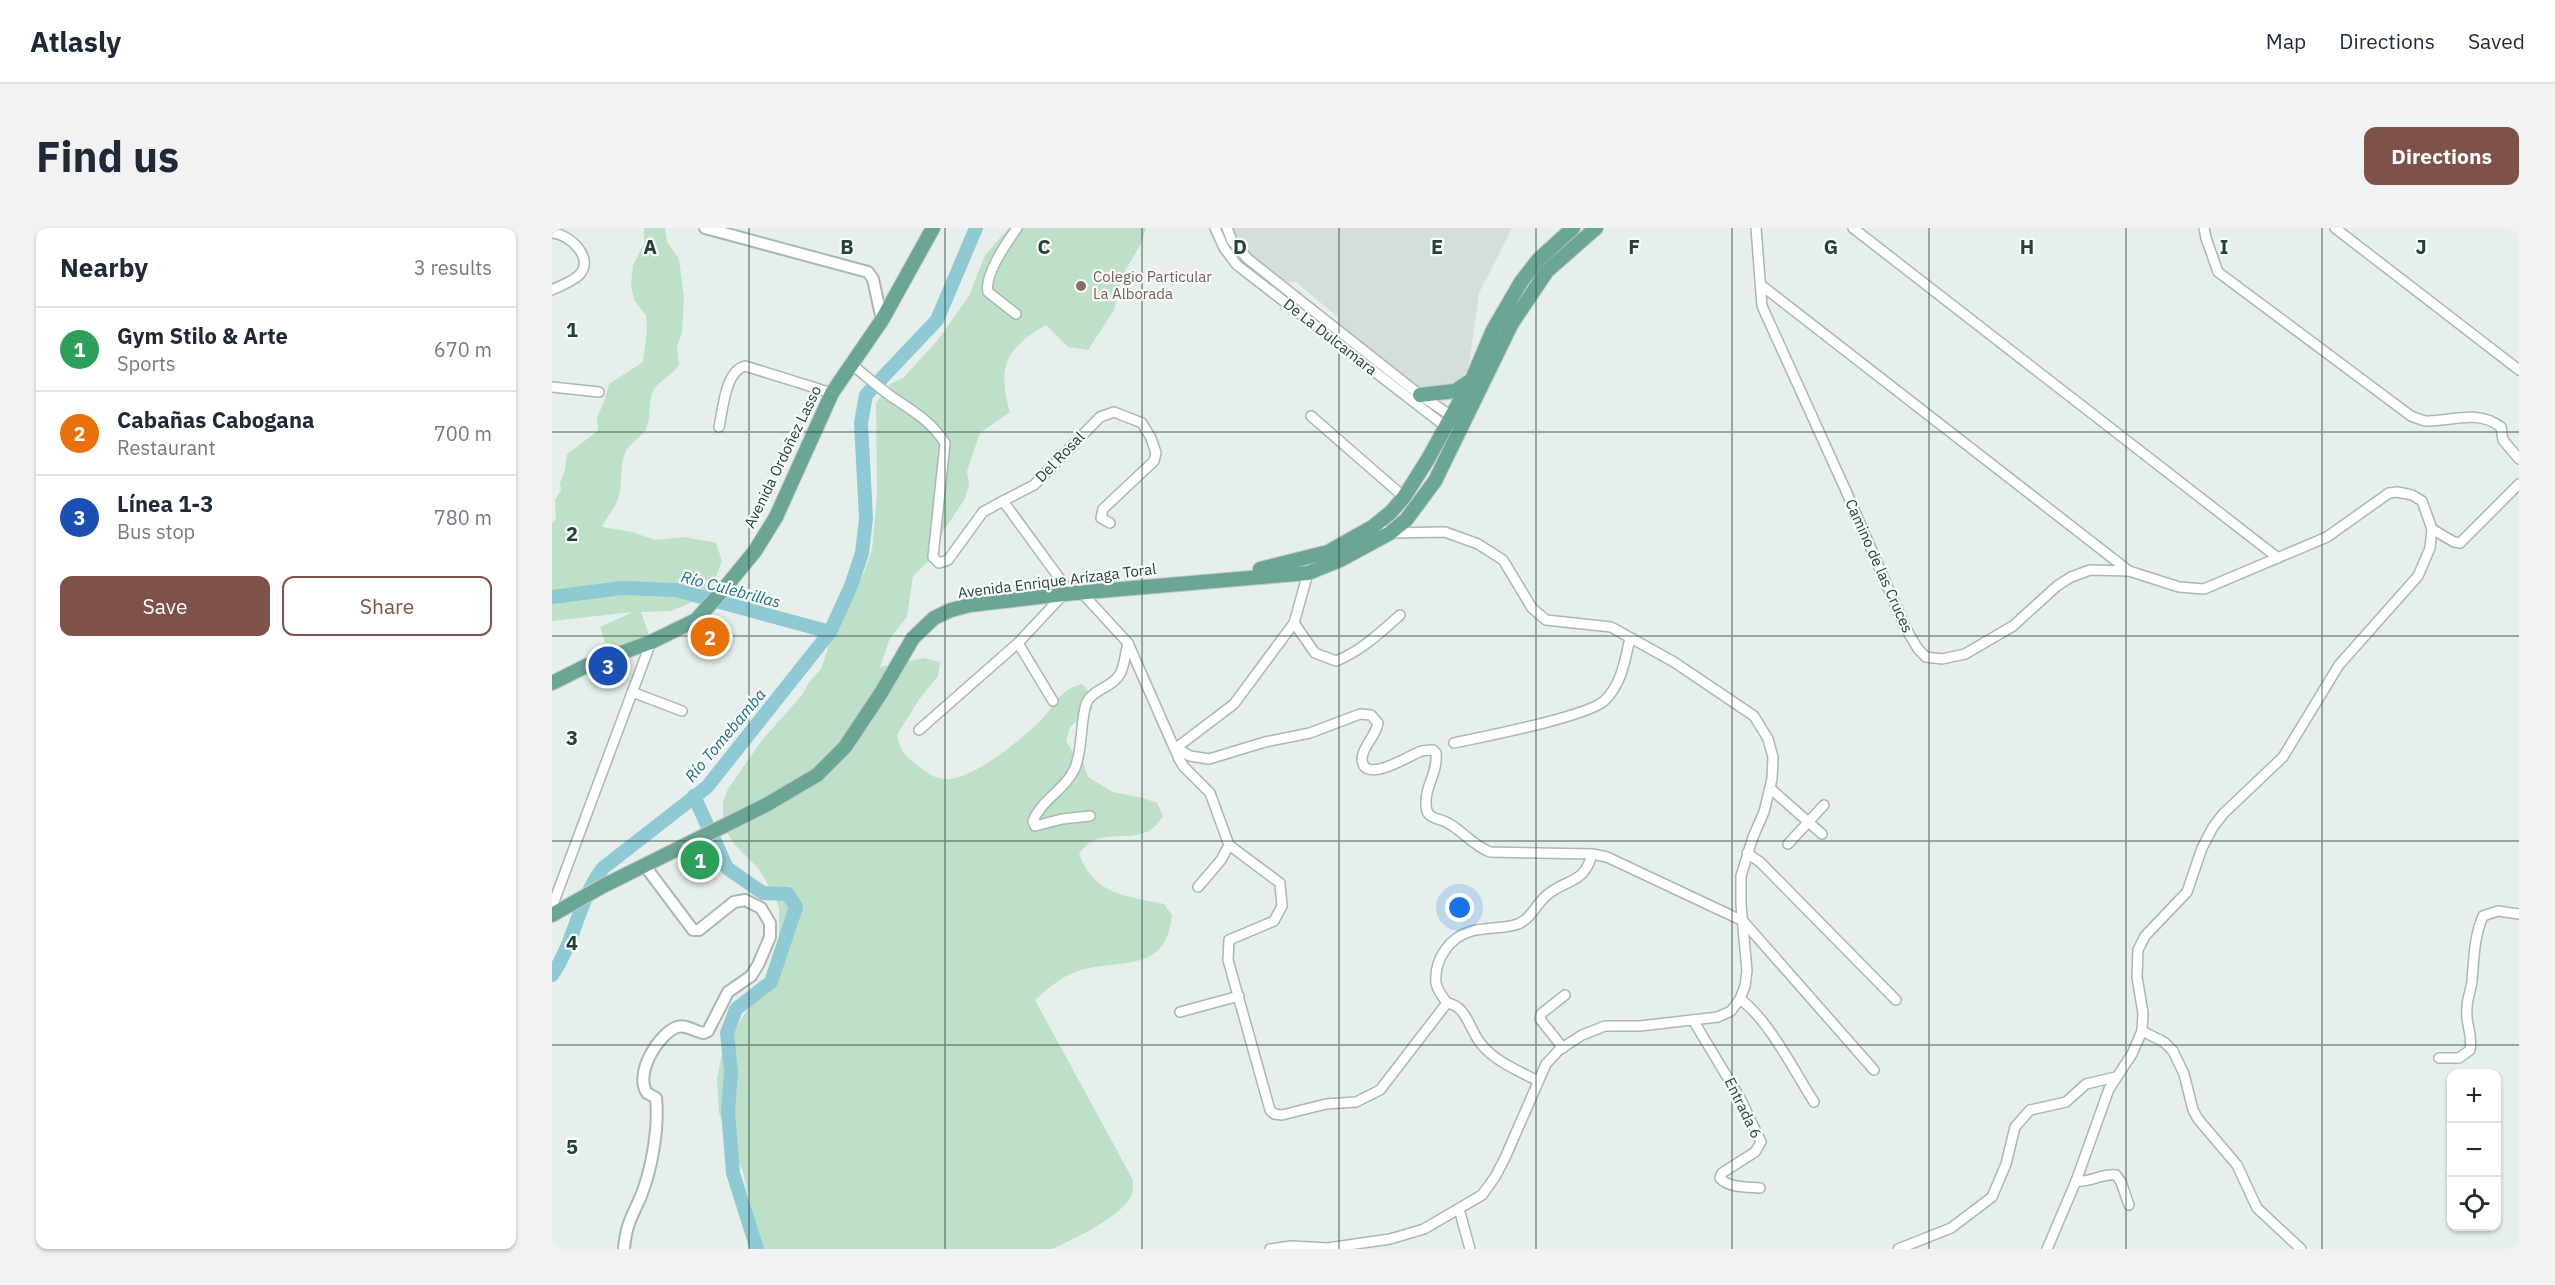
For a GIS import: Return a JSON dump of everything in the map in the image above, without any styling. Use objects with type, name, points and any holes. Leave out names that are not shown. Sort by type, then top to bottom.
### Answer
[{"type":"main road","name":"Avenida Ordoñez Lasso","points":[[552,683],[588,665],[651,642],[696,620],[723,590],[755,551],[776,517],[832,393],[882,320],[933,228]]},
{"type":"main road","name":"Avenida Enrique Arízaga Toral","points":[[555,911],[766,805],[817,775],[845,747],[881,693],[913,638],[934,618],[951,610],[970,605],[1072,594],[1308,573],[1340,560],[1390,533],[1406,520],[1435,481],[1454,426],[1493,330],[1521,282],[1538,260],[1573,228]]},
{"type":"main road","name":"Avenida Enrique Arízaga Toral","points":[[1215,580],[1328,552],[1374,526],[1404,497],[1454,426],[1512,323],[1547,271],[1596,228]]},
{"type":"main road","points":[[1420,395],[1455,391],[1473,377]]},
{"type":"street","points":[[705,228],[868,272],[873,279],[882,320]]},
{"type":"street","points":[[1016,314],[988,292],[987,285],[989,276],[1017,228]]},
{"type":"street","name":"De La Dulcamara","points":[[1215,228],[1224,248],[1237,265],[1454,426]]},
{"type":"street","name":"De La Dulcamara","points":[[1227,228],[1232,241],[1248,259],[1420,395],[1454,426]]},
{"type":"street","name":"Camino de las Cruces","points":[[1756,228],[1762,306],[1905,627],[1922,654],[1934,659],[1965,654],[2013,626],[2071,577],[2090,570],[2129,571],[2179,587],[2204,589],[2334,533],[2389,493],[2397,492],[2418,497],[2426,508],[2432,529]]},
{"type":"street","points":[[1853,228],[2278,558]]},
{"type":"street","points":[[2204,228],[2218,272],[2411,416],[2427,422],[2473,417],[2492,420],[2501,428],[2503,440],[2519,459]]},
{"type":"street","points":[[2335,228],[2519,370]]},
{"type":"street","points":[[552,233],[569,237],[577,245],[582,253],[583,268],[578,276],[552,290]]},
{"type":"street","points":[[1761,285],[2129,571]]},
{"type":"street","name":"Del Rosal","points":[[851,364],[890,395],[922,416],[936,428],[945,443],[933,557],[939,563],[948,560],[983,512],[1034,485],[1100,417],[1114,412],[1142,423],[1151,438],[1156,453],[1154,461],[1103,509],[1101,518],[1110,523]]},
{"type":"street","points":[[719,427],[731,379],[739,368],[745,366],[832,393]]},
{"type":"street","points":[[552,387],[599,392]]},
{"type":"street","points":[[1311,416],[1404,497]]},
{"type":"street","points":[[2047,1249],[2076,1181],[2109,1089],[2132,1054],[2142,1031],[2143,1013],[2137,977],[2138,950],[2145,936],[2187,892],[2202,848],[2223,814],[2283,758],[2339,665],[2418,576],[2430,549],[2432,529],[2460,543],[2519,484]]},
{"type":"street","points":[[1003,501],[1072,594],[1128,643],[1184,767],[1210,793],[1229,845],[1280,883],[1282,906],[1274,921],[1229,940],[1228,960],[1270,1110],[1274,1114],[1282,1115],[1326,1104],[1356,1102],[1380,1090],[1447,1003]]},
{"type":"street","points":[[1270,1249],[1291,1246],[1328,1248],[1390,1239],[1424,1229],[1459,1209],[1482,1195],[1495,1177],[1546,1064],[1563,1048],[1582,1035],[1605,1026],[1640,1026],[1718,1017],[1731,1011],[1740,999],[1747,971],[1741,876],[1747,853],[1771,789],[1773,758],[1768,738],[1754,716],[1674,662],[1611,627],[1546,620],[1532,608],[1503,560],[1478,544],[1445,532],[1390,533],[1374,526]]},
{"type":"street","points":[[1176,748],[1234,704],[1294,623],[1308,573]]},
{"type":"street","points":[[920,730],[1072,594]]},
{"type":"street","points":[[1294,623],[1315,653],[1336,661],[1353,654],[1400,615]]},
{"type":"street","points":[[1454,743],[1560,718],[1596,707],[1611,692],[1623,670],[1630,638]]},
{"type":"street","points":[[555,911],[651,642]]},
{"type":"street","points":[[1018,643],[1053,701]]},
{"type":"street","points":[[1090,816],[1062,819],[1040,827],[1035,826],[1033,821],[1040,808],[1062,788],[1075,767],[1087,703],[1095,693],[1114,681],[1120,674],[1128,643]]},
{"type":"street","points":[[632,692],[682,711]]},
{"type":"street","points":[[1176,748],[1190,756],[1209,759],[1265,742],[1310,733],[1360,714],[1371,715],[1375,718],[1377,729],[1362,754],[1363,763],[1368,768],[1376,770],[1396,764],[1422,751],[1433,750],[1436,753],[1436,772],[1425,800],[1426,810],[1431,816],[1465,835],[1475,847],[1497,853],[1592,854],[1607,857],[1743,921],[1874,1070]]},
{"type":"street","points":[[1771,789],[1822,834]]},
{"type":"street","points":[[1788,844],[1824,805]]},
{"type":"street","points":[[1197,887],[1221,860],[1229,845]]},
{"type":"street","points":[[1747,853],[1760,862],[1896,1000]]},
{"type":"street","points":[[1447,1003],[1436,985],[1437,970],[1440,957],[1452,941],[1469,932],[1520,923],[1529,917],[1547,895],[1578,880],[1589,868],[1592,854]]},
{"type":"street","points":[[624,1249],[628,1221],[643,1190],[656,1131],[656,1098],[647,1093],[644,1082],[649,1056],[661,1038],[676,1028],[691,1028],[704,1034],[708,1031],[728,992],[751,976],[770,937],[770,923],[765,913],[753,902],[745,900],[734,902],[699,930],[693,930],[645,866]]},
{"type":"street","points":[[2439,1058],[2459,1058],[2470,1050],[2472,1037],[2466,1008],[2472,983],[2475,945],[2484,916],[2498,911],[2519,914]]},
{"type":"street","points":[[1563,1048],[1540,1019],[1541,1014],[1565,995]]},
{"type":"street","points":[[1180,1012],[1239,996]]},
{"type":"street","points":[[1740,999],[1762,1020],[1814,1102]]},
{"type":"street","points":[[1447,1003],[1455,1004],[1461,1009],[1481,1044],[1490,1053],[1516,1070],[1539,1081]]},
{"type":"street","name":"Entrada 6","points":[[1693,1020],[1742,1100],[1761,1142],[1755,1152],[1722,1173],[1720,1178],[1730,1185],[1760,1188]]},
{"type":"street","points":[[2142,1031],[2164,1042],[2173,1051],[2184,1074],[2193,1110],[2198,1119],[2237,1165],[2257,1208],[2301,1249]]},
{"type":"street","points":[[1899,1249],[1951,1227],[1992,1197],[2006,1164],[2015,1127],[2030,1110],[2066,1102],[2086,1084],[2116,1077]]},
{"type":"street","points":[[2076,1181],[2083,1182],[2109,1174],[2116,1175],[2121,1182],[2129,1205]]},
{"type":"street","points":[[1459,1209],[1470,1249]]},
{"type":"shaded area","points":[[1231,228],[1512,228],[1479,293],[1468,371],[1455,383],[1429,388],[1414,387],[1340,332],[1338,317],[1296,282],[1282,283],[1236,241]]},
{"type":"green space","points":[[644,228],[665,228],[667,242],[679,259],[684,298],[682,332],[677,347],[679,365],[653,391],[647,427],[626,451],[619,496],[602,527],[632,532],[655,540],[684,537],[716,543],[722,561],[709,595],[671,611],[641,612],[650,638],[610,655],[600,627],[633,612],[552,621],[552,523],[556,519],[555,500],[561,490],[560,483],[565,470],[567,454],[598,431],[597,417],[609,384],[643,362],[647,330],[646,315],[634,300],[631,284],[633,265],[644,244]]},
{"type":"green space","points":[[1009,228],[1146,228],[1142,242],[1122,276],[1114,310],[1088,350],[1068,347],[1046,325],[1021,342],[1013,351],[1008,360],[1004,382],[1010,412],[980,433],[967,471],[969,486],[964,500],[933,547],[933,557],[913,576],[907,617],[890,638],[880,667],[924,658],[940,662],[938,676],[920,698],[897,735],[902,750],[908,757],[935,777],[956,778],[982,766],[1034,727],[1063,693],[1082,684],[1092,694],[1092,709],[1070,727],[1066,741],[1083,762],[1088,777],[1113,792],[1157,803],[1163,816],[1147,832],[1099,839],[1088,844],[1079,854],[1086,868],[1103,886],[1137,899],[1164,904],[1172,915],[1168,935],[1160,948],[1149,957],[1136,961],[1089,968],[1068,975],[1035,1000],[1133,1180],[1132,1194],[1127,1202],[1109,1218],[1052,1249],[760,1249],[743,1172],[719,1113],[717,1078],[723,1049],[764,983],[775,956],[779,941],[779,908],[774,894],[758,868],[736,846],[728,834],[723,818],[723,802],[728,789],[762,740],[802,695],[809,682],[821,669],[837,621],[864,573],[872,550],[877,493],[876,403],[890,384],[903,378],[937,341],[969,296],[985,255]]},
{"type":"waterway","name":"Río Tomebamba","points":[[552,975],[566,949],[588,894],[603,868],[707,787],[830,632],[851,586],[862,553],[866,518],[861,423],[866,395],[937,320],[976,228]]},
{"type":"waterway","name":"Río Culebrillas","points":[[552,597],[622,588],[676,590],[830,632]]},
{"type":"waterway","points":[[694,796],[708,827]]},
{"type":"waterway","points":[[714,839],[727,868],[763,893],[788,894],[796,907],[771,982],[736,1009],[727,1033],[731,1072],[728,1111],[733,1173],[757,1249]]},
{"type":"place","name":"Colegio Particular La Alborada","points":[[1081,286]]},
{"type":"place","name":"Cabañas Cabogana","points":[[710,637]]},
{"type":"place","name":"Línea 1-3","points":[[608,666]]},
{"type":"place","name":"Gym Stilo & Arte","points":[[700,860]]}]
